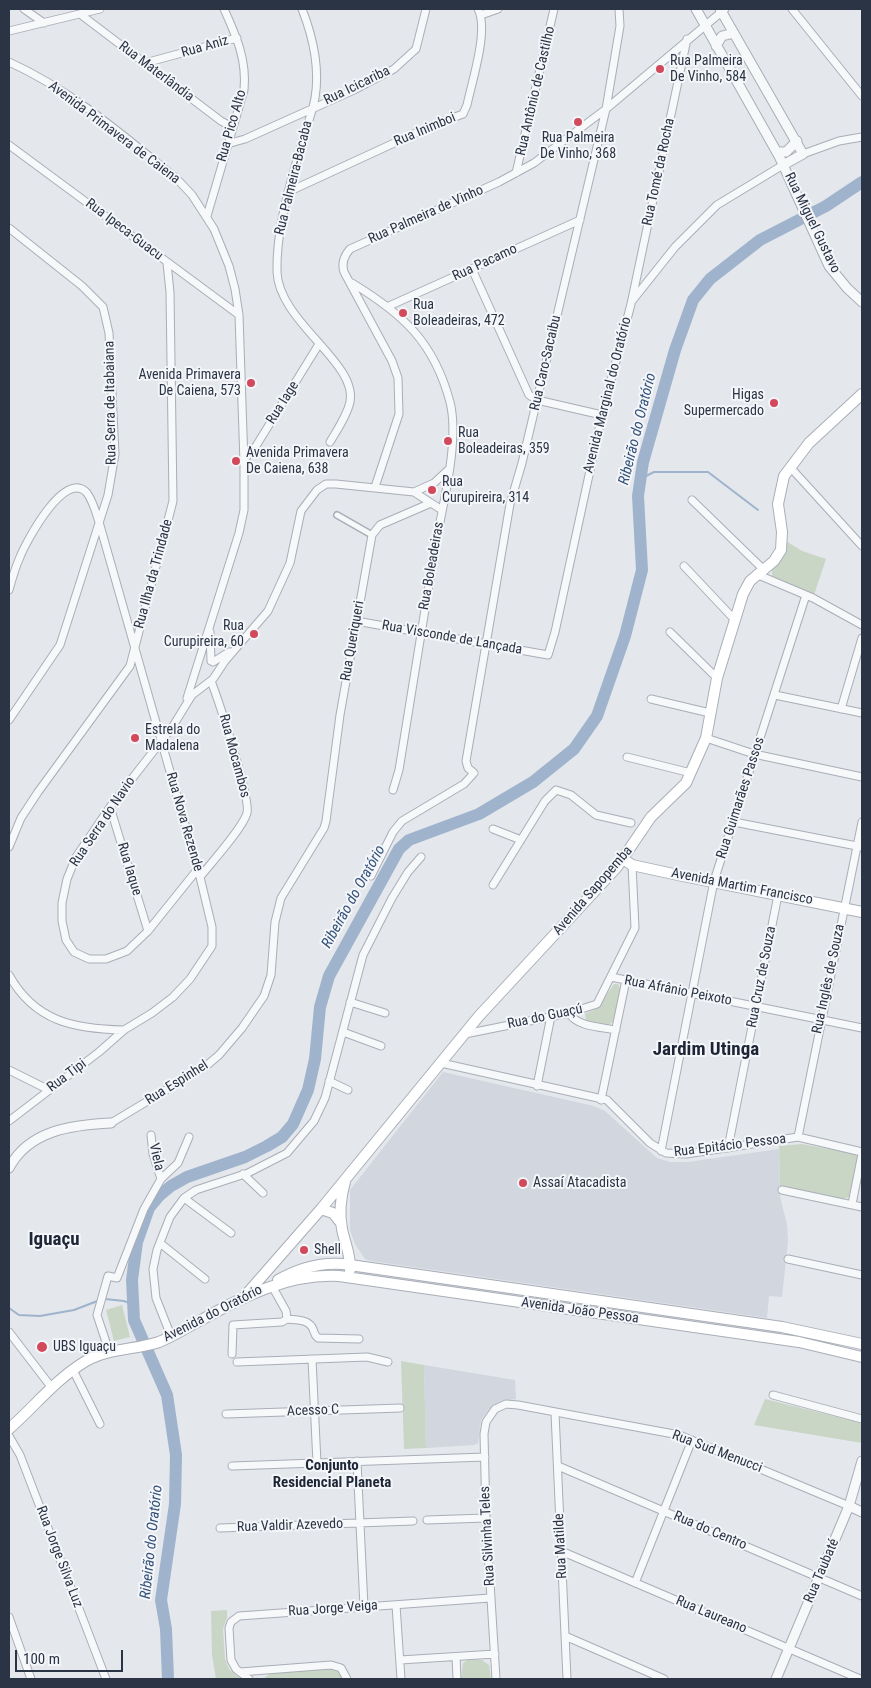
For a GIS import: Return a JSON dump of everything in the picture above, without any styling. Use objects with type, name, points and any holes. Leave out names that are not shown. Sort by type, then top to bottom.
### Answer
[{"type":"main road","name":"Avenida Sapopemba","points":[[244,1297],[320,1209],[465,1034],[627,862],[651,817],[680,790],[691,773],[706,738],[717,678],[734,619],[747,585],[774,561],[781,550],[778,498],[781,483],[790,466],[809,443],[862,396]]},
{"type":"main road","name":"Avenida Martim Francisco","points":[[627,862],[862,912]]},
{"type":"main road","name":"Avenida Sapopemba","points":[[341,1222],[341,1199],[346,1178]]},
{"type":"main road","points":[[320,1209],[333,1213],[341,1222],[349,1248],[356,1260],[365,1267]]},
{"type":"main road","points":[[339,1276],[348,1274],[350,1265],[349,1248]]},
{"type":"main road","points":[[280,1255],[281,1266],[292,1277]]},
{"type":"main road","name":"Avenida João Pessoa","points":[[270,1286],[292,1277],[302,1268],[321,1264],[350,1265],[782,1326],[862,1344]]},
{"type":"main road","name":"Avenida João Pessoa","points":[[292,1277],[339,1276],[799,1342],[862,1357]]},
{"type":"main road","name":"Avenida do Oratório","points":[[9,1429],[52,1388],[88,1360],[112,1351],[166,1339],[244,1297],[270,1286]]},
{"type":"street","points":[[24,9],[44,23]]},
{"type":"street","points":[[9,32],[100,9]]},
{"type":"street","name":"Rua Pico Alto","points":[[207,216],[245,78],[245,66],[237,38],[224,9]]},
{"type":"street","name":"Rua Palmeira-Bacaba","points":[[302,9],[315,53],[316,80],[312,108],[288,192],[279,234],[277,275],[289,307],[299,322],[320,344],[341,372],[351,396],[348,408],[330,442]]},
{"type":"street","name":"Rua Icicariba","points":[[227,144],[244,139],[383,75],[409,56],[419,42],[426,9]]},
{"type":"street","points":[[480,12],[498,9]]},
{"type":"street","name":"Rua Antônio de Castilho","points":[[516,173],[554,9]]},
{"type":"street","name":"Rua Caro-Sacaibu","points":[[371,876],[397,826],[407,817],[464,784],[474,773],[468,768],[466,761],[510,504],[537,400],[606,109],[619,31],[619,9]]},
{"type":"street","name":"Rua Miguel Gustavo","points":[[696,9],[777,152],[800,204],[836,276],[862,302]]},
{"type":"street","points":[[792,9],[862,96]]},
{"type":"street","points":[[722,10],[803,154]]},
{"type":"street","name":"Rua Palmeira de Vinho","points":[[375,487],[396,425],[399,388],[392,361],[343,266],[344,258],[350,249],[516,173],[550,152],[606,109],[722,10]]},
{"type":"street","name":"Rua Inimboi","points":[[288,192],[431,126],[462,114],[467,105],[480,41],[480,12]]},
{"type":"street","name":"Rua Materlândia","points":[[80,14],[144,64],[232,128]]},
{"type":"street","points":[[716,46],[722,36],[734,33]]},
{"type":"street","name":"Rua Aniz","points":[[144,64],[237,38]]},
{"type":"street","name":"Rua Tomé da Rocha","points":[[630,304],[687,39]]},
{"type":"street","name":"Avenida Primavera de Caiena","points":[[9,62],[48,81],[68,94],[177,179],[192,195],[207,216],[229,266],[239,315],[244,510],[186,703]]},
{"type":"street","name":"Avenida Marginal do Oratório","points":[[548,655],[555,632],[602,415],[630,304],[675,246],[717,205],[803,154],[839,141],[862,137]]},
{"type":"street","points":[[777,152],[786,152],[797,141]]},
{"type":"street","name":"Rua Ipeca-Guacu","points":[[9,145],[239,315]]},
{"type":"street","name":"Rua Pacamo","points":[[389,306],[580,220]]},
{"type":"street","name":"Rua Serra de Itabaiana","points":[[9,228],[82,286],[103,308],[107,317],[112,367],[115,454],[108,495],[60,645],[9,720]]},
{"type":"street","name":"Rua Ilha da Trindade","points":[[9,847],[21,818],[38,792],[126,673],[134,650],[173,501],[170,292],[167,263]]},
{"type":"street","points":[[472,269],[529,395],[537,400],[602,415]]},
{"type":"street","name":"Rua Boleadeiras","points":[[352,282],[389,306],[422,338],[432,354],[448,394],[453,426],[442,510],[399,770],[393,790]]},
{"type":"street","name":"Rua Iage","points":[[244,460],[256,446],[320,344]]},
{"type":"street","points":[[790,466],[862,546]]},
{"type":"street","points":[[414,492],[434,483],[448,470]]},
{"type":"street","points":[[234,650],[212,662],[202,661],[195,669],[198,678],[209,681],[268,611],[278,592],[294,549],[301,511],[313,493],[326,484],[414,492],[442,510]]},
{"type":"street","name":"Rua Nova Rezende","points":[[9,590],[24,549],[38,524],[61,494],[73,488],[83,490],[88,494],[99,522],[200,877],[212,927],[212,946],[208,955],[173,997],[124,1030]]},
{"type":"street","points":[[692,500],[760,572],[862,625]]},
{"type":"street","points":[[337,515],[372,536],[380,525],[431,503]]},
{"type":"street","name":"Rua Queriqueri","points":[[273,954],[275,922],[281,898],[324,828],[356,622],[372,536]]},
{"type":"street","points":[[684,566],[734,619]]},
{"type":"street","name":"Rua Guimarães Passos","points":[[661,1151],[714,881],[806,595]]},
{"type":"street","name":"Rua Visconde de Lançada","points":[[356,622],[548,655]]},
{"type":"street","name":"Avenida Primavera de Caiena","points":[[210,627],[212,662]]},
{"type":"street","points":[[670,632],[717,678]]},
{"type":"street","points":[[841,708],[862,638]]},
{"type":"street","points":[[212,662],[216,674]]},
{"type":"street","name":"Avenida Primavera de Caiena","points":[[161,742],[192,695],[209,681]]},
{"type":"street","name":"Rua Mocambos","points":[[200,877],[244,821],[248,808],[228,734],[209,681]]},
{"type":"street","points":[[775,695],[862,713]]},
{"type":"street","points":[[651,699],[710,713]]},
{"type":"street","points":[[706,738],[754,754],[862,777]]},
{"type":"street","name":"Rua Serra do Navio","points":[[161,742],[110,807],[70,868],[62,903],[64,935],[74,952],[89,959],[98,960],[127,951],[148,931],[197,870]]},
{"type":"street","points":[[627,757],[691,773]]},
{"type":"street","points":[[493,884],[553,792],[558,790],[571,795],[596,815],[631,823]]},
{"type":"street","name":"Rua Iaque","points":[[110,807],[148,931]]},
{"type":"street","points":[[734,822],[860,846]]},
{"type":"street","name":"Rua Inglês de Souza","points":[[798,1137],[820,1020],[844,908],[860,846],[862,822]]},
{"type":"street","points":[[493,828],[521,840]]},
{"type":"street","points":[[166,1339],[153,1278],[155,1259],[170,1217],[184,1198],[196,1190],[243,1174],[278,1159],[295,1146],[320,1112],[359,967],[378,921],[404,877],[421,858]]},
{"type":"street","name":"Rua do Guaçú","points":[[465,1034],[569,1013],[597,1004],[636,924],[627,862]]},
{"type":"street","name":"Rua Cruz de Souza","points":[[728,1148],[778,895]]},
{"type":"street","name":"Rua Espinhel","points":[[111,1123],[206,1066],[220,1055],[258,1009],[268,986],[273,954]]},
{"type":"street","points":[[9,975],[30,1001],[54,1018],[83,1028],[124,1030]]},
{"type":"street","name":"Rua Afrânio Peixoto","points":[[611,977],[862,1028]]},
{"type":"street","points":[[602,1100],[626,980]]},
{"type":"street","points":[[350,1002],[385,1013]]},
{"type":"street","points":[[569,1013],[572,1019],[580,1022],[616,1030]]},
{"type":"street","points":[[537,1086],[551,1016]]},
{"type":"street","name":"Rua Tipi","points":[[9,1121],[124,1030]]},
{"type":"street","points":[[342,1035],[381,1046]]},
{"type":"street","name":"Rua Epitácio Pessoa","points":[[441,1063],[537,1086],[607,1100],[650,1143],[661,1151],[679,1155],[798,1137],[862,1153]]},
{"type":"street","points":[[9,1070],[49,1090]]},
{"type":"street","points":[[329,1081],[348,1090]]},
{"type":"street","points":[[9,1168],[23,1147],[49,1132],[77,1126],[111,1123]]},
{"type":"street","name":"Viela","points":[[151,1134],[153,1154],[161,1179]]},
{"type":"street","points":[[112,1351],[97,1315],[108,1276],[117,1278],[144,1209],[161,1179],[178,1163],[189,1137]]},
{"type":"street","points":[[852,1204],[862,1153]]},
{"type":"street","points":[[243,1174],[263,1193]]},
{"type":"street","points":[[782,1190],[862,1206]]},
{"type":"street","points":[[184,1198],[231,1234]]},
{"type":"street","points":[[160,1243],[205,1278]]},
{"type":"street","points":[[788,1259],[862,1275]]},
{"type":"street","points":[[270,1286],[286,1311],[287,1319]]},
{"type":"street","points":[[232,1354],[233,1325],[282,1322],[287,1319],[305,1321],[312,1326],[314,1336],[318,1338],[358,1339]]},
{"type":"street","points":[[9,1332],[52,1388]]},
{"type":"street","points":[[237,1362],[367,1357],[388,1362]]},
{"type":"street","points":[[312,1359],[317,1463]]},
{"type":"street","points":[[73,1370],[100,1424]]},
{"type":"street","points":[[774,1395],[862,1419]]},
{"type":"street","name":"Rua Sud Menucci","points":[[506,1404],[518,1404],[555,1413],[673,1434],[692,1440],[862,1512]]},
{"type":"street","name":"Rua Silvinha Teles","points":[[496,1679],[486,1518],[486,1422],[495,1409],[506,1404]]},
{"type":"street","name":"Acesso C","points":[[226,1414],[400,1408]]},
{"type":"street","name":"Rua Matilde","points":[[555,1413],[567,1679]]},
{"type":"street","name":"Rua Jorge Silva Luz","points":[[9,1436],[20,1455],[106,1679]]},
{"type":"street","points":[[635,1582],[692,1440]]},
{"type":"street","points":[[232,1466],[485,1457]]},
{"type":"street","name":"Rua Taubaté","points":[[776,1679],[849,1506],[862,1461]]},
{"type":"street","points":[[357,1462],[364,1607]]},
{"type":"street","name":"Rua do Centro","points":[[558,1466],[862,1596]]},
{"type":"street","points":[[428,1520],[486,1518]]},
{"type":"street","name":"Rua Valdir Azevedo","points":[[220,1528],[413,1521]]},
{"type":"street","name":"Rua Laureano","points":[[561,1551],[860,1679]]},
{"type":"street","name":"Rua Jorge Veiga","points":[[240,1672],[231,1660],[229,1628],[234,1619],[239,1616],[490,1598]]},
{"type":"street","points":[[396,1605],[401,1679]]},
{"type":"street","points":[[9,1617],[31,1679]]},
{"type":"street","points":[[565,1636],[664,1679]]},
{"type":"street","points":[[400,1660],[495,1654]]},
{"type":"street","points":[[456,1657],[457,1679]]},
{"type":"street","points":[[240,1672],[331,1665],[341,1668],[347,1679]]},
{"type":"street","points":[[240,1672],[249,1679]]},
{"type":"shaded area","points":[[443,1072],[594,1106],[605,1111],[657,1158],[670,1162],[688,1162],[779,1149],[780,1196],[787,1225],[788,1241],[782,1297],[769,1296],[767,1318],[365,1259],[355,1244],[350,1230],[350,1190]]},
{"type":"shaded area","points":[[424,1365],[515,1380],[516,1399],[501,1401],[489,1409],[481,1420],[478,1443],[474,1445],[426,1448]]},
{"type":"green space","points":[[786,541],[802,551],[826,559],[814,595],[772,577],[772,569]]},
{"type":"green space","points":[[614,984],[618,984],[621,990],[613,1022],[608,1025],[586,1020],[585,1014],[598,1008]]},
{"type":"green space","points":[[802,1144],[856,1154],[858,1159],[849,1197],[844,1199],[780,1186],[779,1146]]},
{"type":"green space","points":[[122,1305],[130,1337],[114,1341],[106,1310]]},
{"type":"green space","points":[[401,1361],[424,1365],[426,1448],[404,1449]]},
{"type":"green space","points":[[765,1399],[862,1423],[862,1443],[754,1425]]},
{"type":"green space","points":[[227,1610],[223,1629],[225,1659],[229,1669],[241,1679],[216,1679],[212,1655],[211,1611]]},
{"type":"green space","points":[[468,1660],[482,1660],[489,1665],[491,1679],[461,1679],[463,1663]]},
{"type":"green space","points":[[331,1669],[340,1671],[344,1679],[263,1679],[271,1673]]},
{"type":"waterway","name":"Ribeirão do Oratório","points":[[168,1679],[166,1629],[161,1600],[175,1504],[176,1455],[167,1395],[134,1320],[132,1280],[137,1242],[149,1208],[171,1186],[187,1177],[245,1157],[267,1146],[282,1137],[293,1124],[308,1090],[315,1059],[320,1007],[329,976],[399,849],[409,840],[479,814],[533,782],[574,749],[597,716],[625,636],[642,570],[638,496],[643,462],[675,350],[693,300],[710,279],[760,240],[826,206],[862,182]]},
{"type":"waterway","points":[[640,479],[654,472],[708,472],[758,510]]},
{"type":"waterway","points":[[105,1299],[124,1301],[134,1305]]},
{"type":"waterway","points":[[9,1308],[19,1315],[40,1316],[74,1310],[100,1300]]},
{"type":"place","name":"Rua Palmeira De Vinho, 584","points":[[660,69]]},
{"type":"place","name":"Rua Palmeira De Vinho, 368","points":[[578,122]]},
{"type":"place","name":"Rua Boleadeiras, 472","points":[[403,313]]},
{"type":"place","name":"Avenida Primavera De Caiena, 573","points":[[251,383]]},
{"type":"place","name":"Higas Supermercado","points":[[774,403]]},
{"type":"place","name":"Rua Boleadeiras, 359","points":[[448,441]]},
{"type":"place","name":"Avenida Primavera De Caiena, 638","points":[[236,461]]},
{"type":"place","name":"Rua Curupireira, 314","points":[[432,490]]},
{"type":"place","name":"Rua Curupireira, 60","points":[[254,634]]},
{"type":"place","name":"Estrela do Madalena","points":[[135,738]]},
{"type":"place","name":"Assaí Atacadista","points":[[523,1183]]},
{"type":"place","name":"Shell","points":[[304,1250]]},
{"type":"place","name":"UBS Iguaçu","points":[[42,1347]]},
{"type":"district","name":"Jardim Utinga","points":[[706,1050]]},
{"type":"district","name":"Iguaçu","points":[[54,1240]]},
{"type":"district","name":"Conjunto Residencial Planeta","points":[[332,1474]]}]
